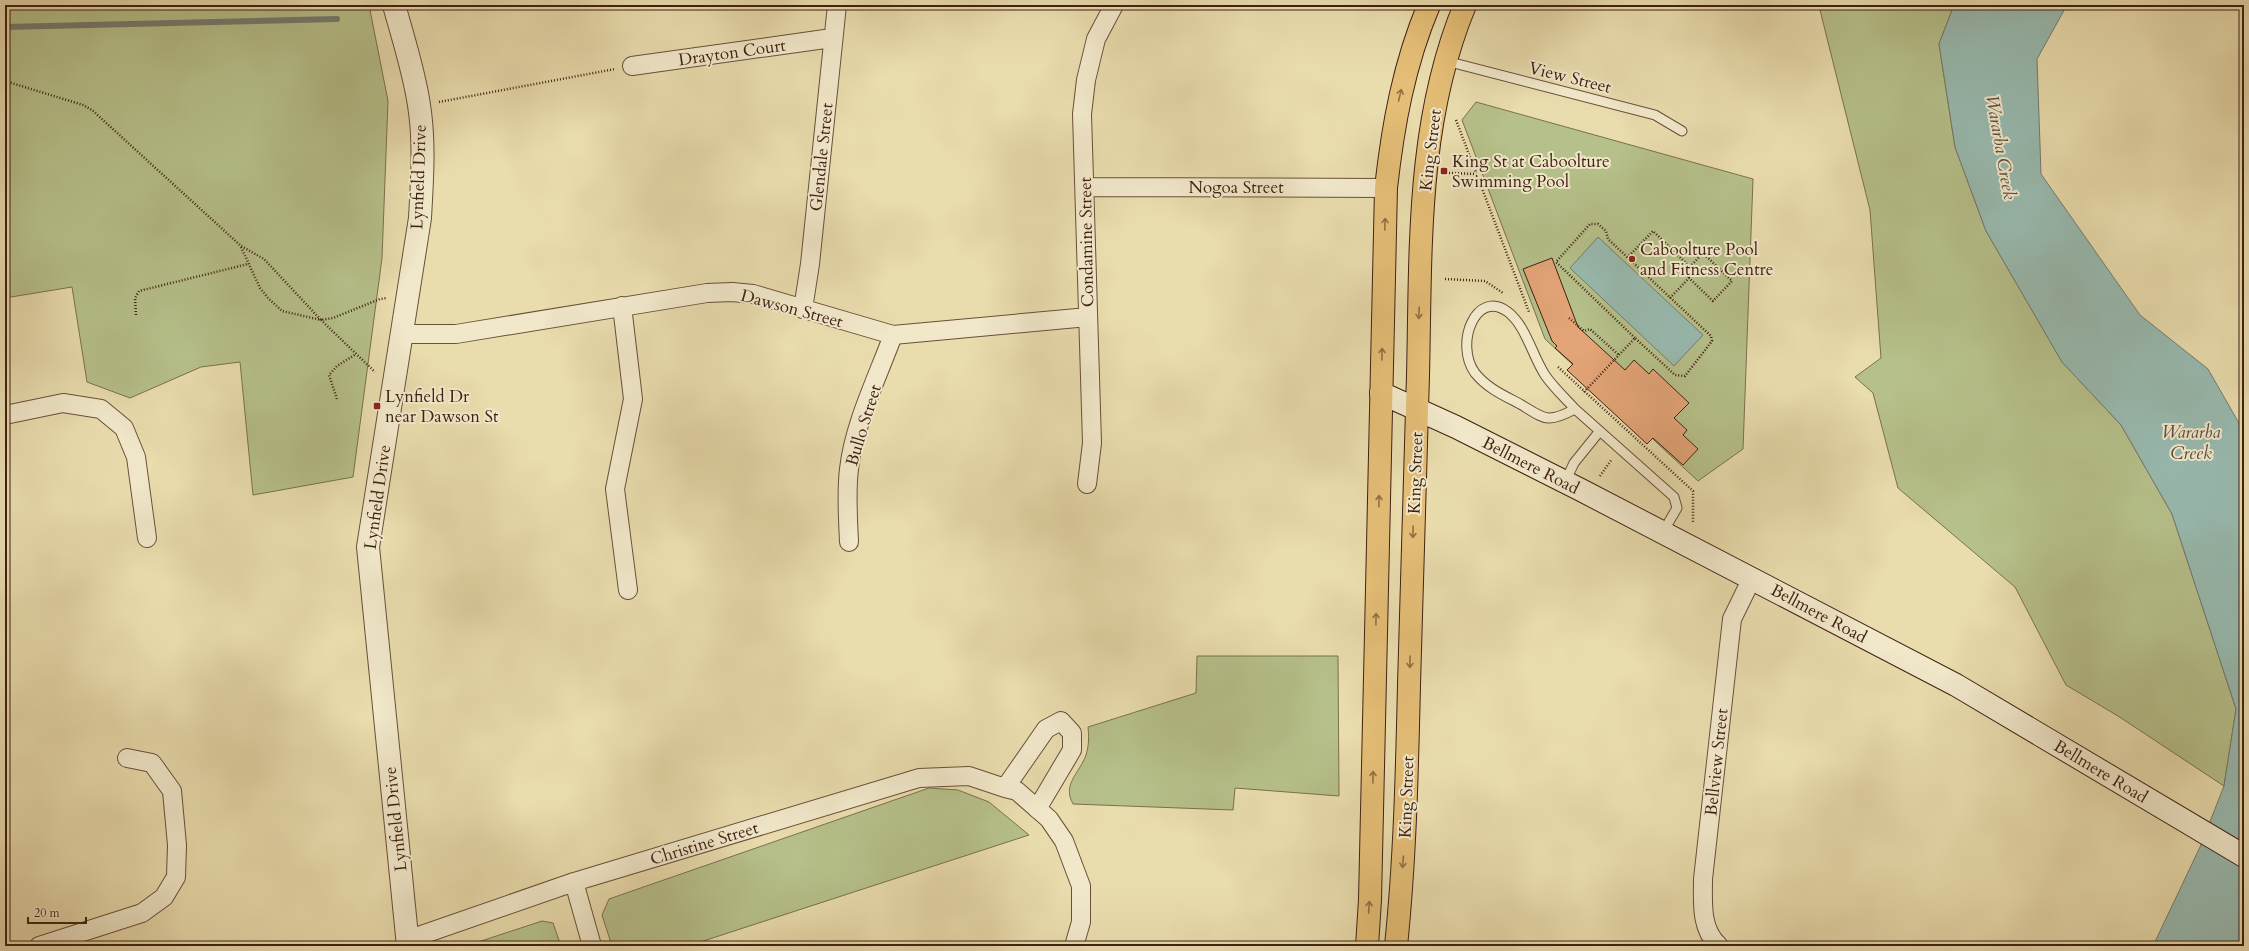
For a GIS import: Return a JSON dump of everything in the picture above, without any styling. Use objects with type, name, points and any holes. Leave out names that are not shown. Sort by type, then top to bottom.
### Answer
[{"type":"main road","name":"Lynfield Drive","points":[[394,5],[415,82],[419,106],[423,144],[422,182],[420,218],[368,547],[408,943]]},
{"type":"main road","name":"King Street","points":[[1367,946],[1370,878],[1386,188],[1395,116],[1419,27],[1429,5]]},
{"type":"main road","name":"King Street","points":[[1396,946],[1406,815],[1417,409],[1426,163],[1429,132],[1446,61],[1465,5]]},
{"type":"main road","name":"Bellmere Road","points":[[1381,393],[1417,409],[1565,482],[1956,685],[2244,856]]},
{"type":"street","name":"Glendale Street","points":[[803,309],[829,91],[832,38],[837,5]]},
{"type":"street","name":"Condamine Street","points":[[1087,484],[1092,443],[1082,114],[1086,80],[1096,39],[1114,5]]},
{"type":"street","name":"Drayton Court","points":[[632,66],[832,38]]},
{"type":"street","name":"Nogoa Street","points":[[1085,187],[1386,188]]},
{"type":"street","name":"Dawson Street","points":[[402,334],[456,334],[707,293],[732,292],[753,294],[893,335],[1088,317]]},
{"type":"street","points":[[622,306],[633,399],[615,489],[628,590]]},
{"type":"street","name":"Bullo Street","points":[[849,542],[847,498],[849,468],[853,447],[893,335]]},
{"type":"street","points":[[5,415],[63,403],[101,409],[124,428],[136,457],[147,538]]},
{"type":"street","name":"Bellview Street","points":[[1719,946],[1706,926],[1702,910],[1703,878],[1732,619],[1752,578]]},
{"type":"street","points":[[1005,788],[1046,729],[1061,721],[1072,733],[1072,750],[1037,809]]},
{"type":"street","points":[[39,946],[142,913],[164,897],[176,877],[177,845],[172,791],[152,763],[127,758]]},
{"type":"street","name":"Christine Street","points":[[408,943],[574,882],[919,778],[969,776],[1017,791],[1049,819],[1064,842],[1081,886],[1081,922],[1074,946]]},
{"type":"street","points":[[574,882],[592,946]]},
{"type":"lane","name":"View Street","points":[[1446,61],[1655,115],[1682,131]]},
{"type":"lane","points":[[1575,409],[1560,418],[1545,418],[1483,382],[1467,358],[1465,344],[1471,321],[1479,312],[1488,307],[1497,307],[1507,311],[1516,320],[1545,375],[1575,409],[1674,498],[1677,508],[1663,532]]},
{"type":"lane","points":[[1565,482],[1574,463],[1600,432]]},
{"type":"path","points":[[419,106],[632,66]]},
{"type":"path","points":[[5,81],[83,105],[241,246],[264,259],[320,320],[375,372]]},
{"type":"path","points":[[1456,120],[1531,316]]},
{"type":"path","points":[[1449,173],[1477,174]]},
{"type":"path","points":[[1590,224],[1598,224],[1606,231],[1608,239],[1670,298],[1711,336],[1712,345],[1685,376],[1675,375],[1556,262],[1590,224]]},
{"type":"path","points":[[1628,258],[1653,231],[1690,267]]},
{"type":"path","points":[[241,246],[260,288],[282,311],[320,320],[333,318],[380,299],[407,296]]},
{"type":"path","points":[[1703,253],[1732,281],[1713,301],[1688,278],[1687,270],[1703,253]]},
{"type":"path","points":[[136,315],[135,298],[139,291],[248,264]]},
{"type":"path","points":[[1670,298],[1688,278]]},
{"type":"path","points":[[1445,279],[1485,281],[1510,297]]},
{"type":"path","points":[[1522,305],[1528,309]]},
{"type":"path","points":[[1569,318],[1584,331],[1590,329],[1619,355]]},
{"type":"path","points":[[1584,392],[1635,338]]},
{"type":"path","points":[[337,399],[329,375],[337,366],[356,354]]},
{"type":"path","points":[[1557,366],[1693,491],[1693,522]]},
{"type":"green space","points":[[5,5],[369,5],[388,101],[382,258],[353,477],[253,495],[240,362],[201,367],[130,398],[87,382],[72,287],[5,298]]},
{"type":"green space","points":[[1821,5],[1954,5],[1939,44],[1955,147],[1986,231],[2062,362],[2121,425],[2172,514],[2236,709],[2224,786],[2118,716],[2066,685],[2015,587],[1898,488],[1873,393],[1855,377],[1881,358],[1870,210],[1820,10]]},
{"type":"green space","name":"Caboolture Pool and Fitness Centre","points":[[1476,102],[1753,179],[1743,449],[1698,481],[1545,339],[1462,120]]},
{"type":"green space","points":[[1197,656],[1338,656],[1339,796],[1235,788],[1233,810],[1073,804],[1069,791],[1070,785],[1086,755],[1088,748],[1088,727],[1196,693]]},
{"type":"green space","points":[[929,788],[958,790],[989,802],[1029,835],[688,946],[612,946],[602,915],[609,899]]},
{"type":"green space","points":[[542,921],[553,923],[561,946],[466,946]]},
{"type":"water","name":"Wararba Creek","points":[[1954,5],[2067,5],[2037,59],[2041,174],[2140,315],[2208,369],[2244,432],[2244,946],[2153,946],[2200,847],[2224,786],[2236,709],[2172,514],[2121,425],[2062,362],[1986,231],[1955,147],[1939,44]]},
{"type":"water","points":[[1598,237],[1703,335],[1674,366],[1570,268]]},
{"type":"building","points":[[1552,258],[1578,327],[1625,370],[1634,360],[1649,374],[1653,369],[1689,403],[1674,418],[1687,430],[1683,435],[1698,449],[1683,465],[1653,438],[1647,444],[1567,370],[1573,364],[1555,348],[1557,346],[1552,341],[1523,269]]},
{"type":"waterway","points":[[5,27],[337,19]]},
{"type":"place","name":"King St at Caboolture Swimming Pool","points":[[1444,171]]},
{"type":"place","name":"Caboolture Pool and Fitness Centre","points":[[1632,259]]},
{"type":"place","name":"Lynfield Dr near Dawson St","points":[[377,406]]}]
